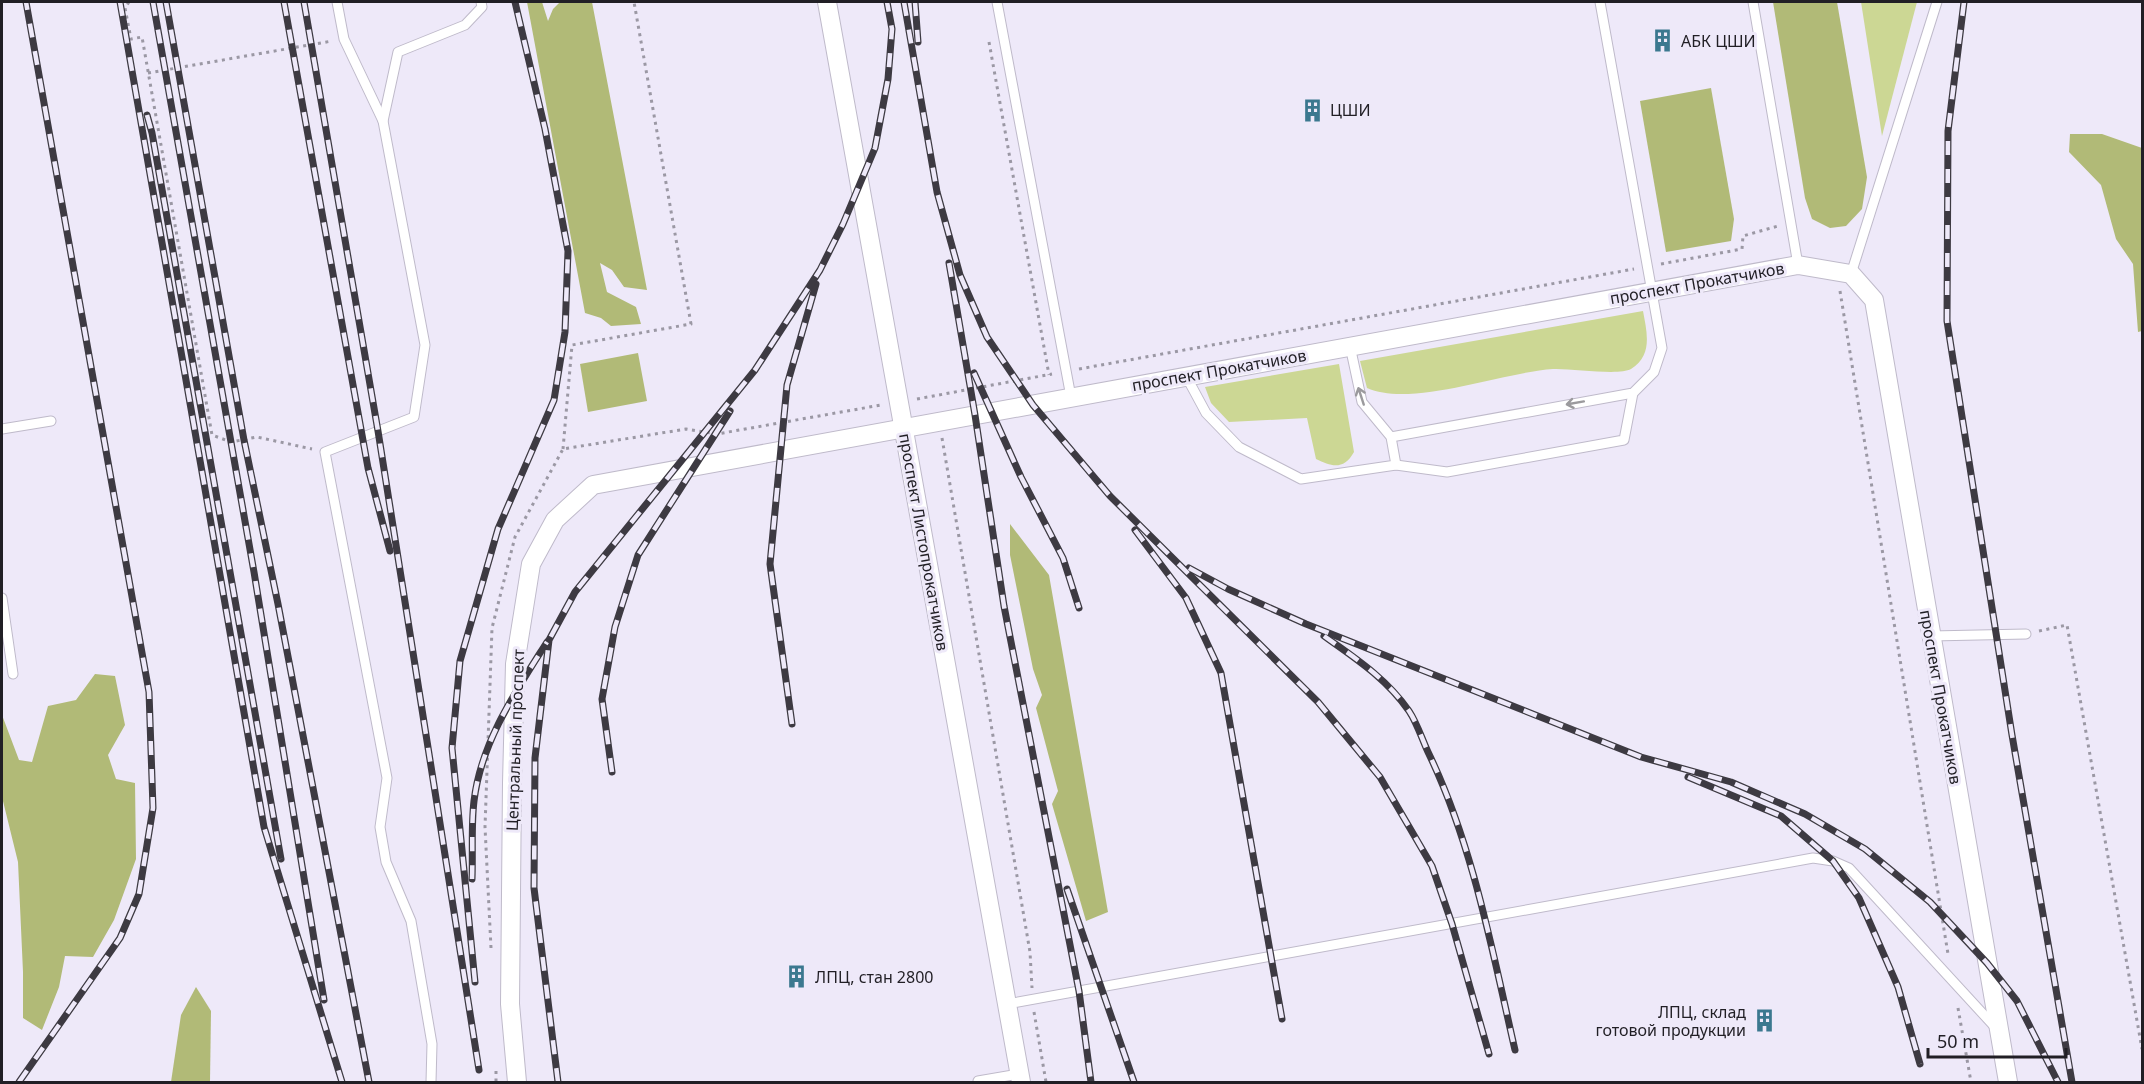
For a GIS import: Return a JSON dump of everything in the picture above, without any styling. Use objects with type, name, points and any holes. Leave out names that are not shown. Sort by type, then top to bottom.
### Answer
[{"type":"street","name":"проспект Листопрокатчиков","points":[[827,2],[1020,1078]]},
{"type":"street","name":"проспект Прокатчиков","points":[[904,428],[1798,265],[1844,272],[1874,300],[2008,1083]]},
{"type":"street","name":"Центральный проспект","points":[[517,1083],[510,1004],[515,664],[531,564],[555,520],[593,485],[904,428]]},
{"type":"lane","points":[[336,2],[344,39],[383,121],[425,345],[414,417],[325,452],[387,778],[380,827],[386,862],[411,921],[432,1044],[431,1083]]},
{"type":"lane","points":[[383,121],[398,52],[465,25],[482,7],[481,2]]},
{"type":"lane","points":[[997,2],[1071,398]]},
{"type":"lane","points":[[1186,376],[1206,413],[1239,447],[1301,479],[1396,465],[1447,472],[1624,440],[1633,393],[1654,372],[1662,348],[1600,2]]},
{"type":"lane","points":[[1754,2],[1798,265]]},
{"type":"lane","points":[[1844,272],[1937,2]]},
{"type":"lane","points":[[1350,346],[1362,402],[1391,437],[1396,465]]},
{"type":"lane","points":[[1391,437],[1633,393]]},
{"type":"lane","points":[[2,429],[51,421]]},
{"type":"lane","points":[[2,598],[13,674]]},
{"type":"lane","points":[[1931,636],[2026,633]]},
{"type":"lane","points":[[1007,1004],[1813,858],[1833,861],[1850,868],[1998,1031]]},
{"type":"lane","points":[[978,1081],[1020,1078]]},
{"type":"path","points":[[129,2],[125,8],[131,39],[142,37],[212,435],[231,442],[257,437],[325,452]]},
{"type":"path","points":[[563,449],[572,345],[691,324],[634,2]]},
{"type":"path","points":[[988,36],[1049,375]]},
{"type":"path","points":[[148,73],[344,39]]},
{"type":"path","points":[[717,434],[1742,249],[1743,236],[1791,222]]},
{"type":"path","points":[[1844,272],[1953,981],[1971,1083]]},
{"type":"path","points":[[940,422],[1030,952],[1032,1000],[1046,1083]]},
{"type":"path","points":[[2049,628],[2067,625],[2142,1049]]},
{"type":"green space","points":[[527,2],[542,2],[548,21],[553,9],[560,2],[592,2],[647,290],[624,287],[612,270],[600,263],[607,292],[636,307],[641,324],[611,326],[601,318],[585,313]]},
{"type":"green space","points":[[1773,2],[1837,2],[1867,177],[1862,209],[1846,226],[1830,228],[1812,219],[1805,198]]},
{"type":"green space","points":[[1861,2],[1917,2],[1882,136]]},
{"type":"green space","points":[[1711,88],[1734,219],[1731,241],[1666,252],[1640,101]]},
{"type":"green space","points":[[2070,134],[2102,134],[2142,148],[2142,331],[2138,332],[2133,264],[2116,239],[2101,185],[2069,152]]},
{"type":"green space","points":[[1643,311],[1647,335],[1646,350],[1638,363],[1625,371],[1553,369],[1533,371],[1432,392],[1408,394],[1386,393],[1367,388],[1360,361]]},
{"type":"green space","points":[[638,353],[647,401],[588,412],[580,364]]},
{"type":"green space","points":[[1339,364],[1354,452],[1346,462],[1337,465],[1316,459],[1307,418],[1229,422],[1211,403],[1205,387]]},
{"type":"green space","points":[[1010,524],[1049,575],[1108,912],[1086,921],[1052,804],[1058,791],[1036,708],[1042,695],[1033,669],[1010,555]]},
{"type":"green space","points":[[95,674],[115,676],[125,725],[108,755],[116,779],[135,783],[136,859],[114,920],[93,957],[65,956],[59,987],[42,1030],[23,1018],[18,862],[2,797],[2,715],[19,760],[32,762],[48,706],[76,700]]},
{"type":"green space","points":[[196,987],[211,1011],[210,1082],[171,1082],[181,1015]]},
{"type":"railway","points":[[19,1082],[120,938],[139,894],[153,808],[149,692],[26,2]]},
{"type":"railway","points":[[120,2],[264,827],[342,1082]]},
{"type":"railway","points":[[153,2],[254,572],[324,1000]]},
{"type":"railway","points":[[166,2],[244,440],[278,604],[369,1082]]},
{"type":"railway","points":[[284,2],[368,468],[390,551]]},
{"type":"railway","points":[[304,2],[378,431],[479,1070]]},
{"type":"railway","points":[[475,982],[452,748],[460,661],[498,529],[554,400],[565,332],[568,251],[545,129],[515,2]]},
{"type":"railway","points":[[558,1082],[534,888],[535,758],[549,640],[575,592],[755,370],[820,270],[843,224],[875,148],[888,79],[892,29],[887,2]]},
{"type":"railway","points":[[904,2],[937,192],[960,275],[987,337],[1033,405],[1110,496],[1318,702],[1380,777],[1432,866],[1452,924],[1489,1054]]},
{"type":"railway","points":[[915,2],[918,42]]},
{"type":"railway","points":[[1964,2],[1948,131],[1947,321],[2012,735],[2072,1082]]},
{"type":"railway","points":[[147,115],[281,859]]},
{"type":"railway","points":[[949,263],[1004,606],[1079,991],[1091,1082]]},
{"type":"railway","points":[[792,724],[770,564],[787,385],[816,284]]},
{"type":"railway","points":[[974,373],[1021,477],[1063,558],[1079,608]]},
{"type":"railway","points":[[612,772],[602,699],[615,627],[638,555],[730,411]]},
{"type":"railway","points":[[1135,530],[1186,598],[1221,673],[1282,1019]]},
{"type":"railway","points":[[1189,568],[1228,589],[1306,624],[1641,757],[1731,782],[1805,814],[1865,849],[1930,902],[1987,963],[2017,1001],[2058,1082]]},
{"type":"railway","points":[[1324,636],[1390,688],[1409,711],[1417,726],[1444,787],[1469,861],[1480,898],[1515,1050]]},
{"type":"railway","points":[[472,879],[474,801],[484,758],[502,718],[547,642]]},
{"type":"railway","points":[[1688,777],[1781,816],[1833,861],[1859,898],[1898,987],[1920,1064]]},
{"type":"railway","points":[[1067,889],[1134,1082]]},
{"type":"place","name":"АБК ЦШИ","points":[[1663,41]]},
{"type":"place","name":"ЦШИ","points":[[1312,110]]},
{"type":"place","name":"ЛПЦ, стан 2800","points":[[797,977]]},
{"type":"place","name":"ЛПЦ, склад готовой продукции","points":[[1764,1021]]}]
